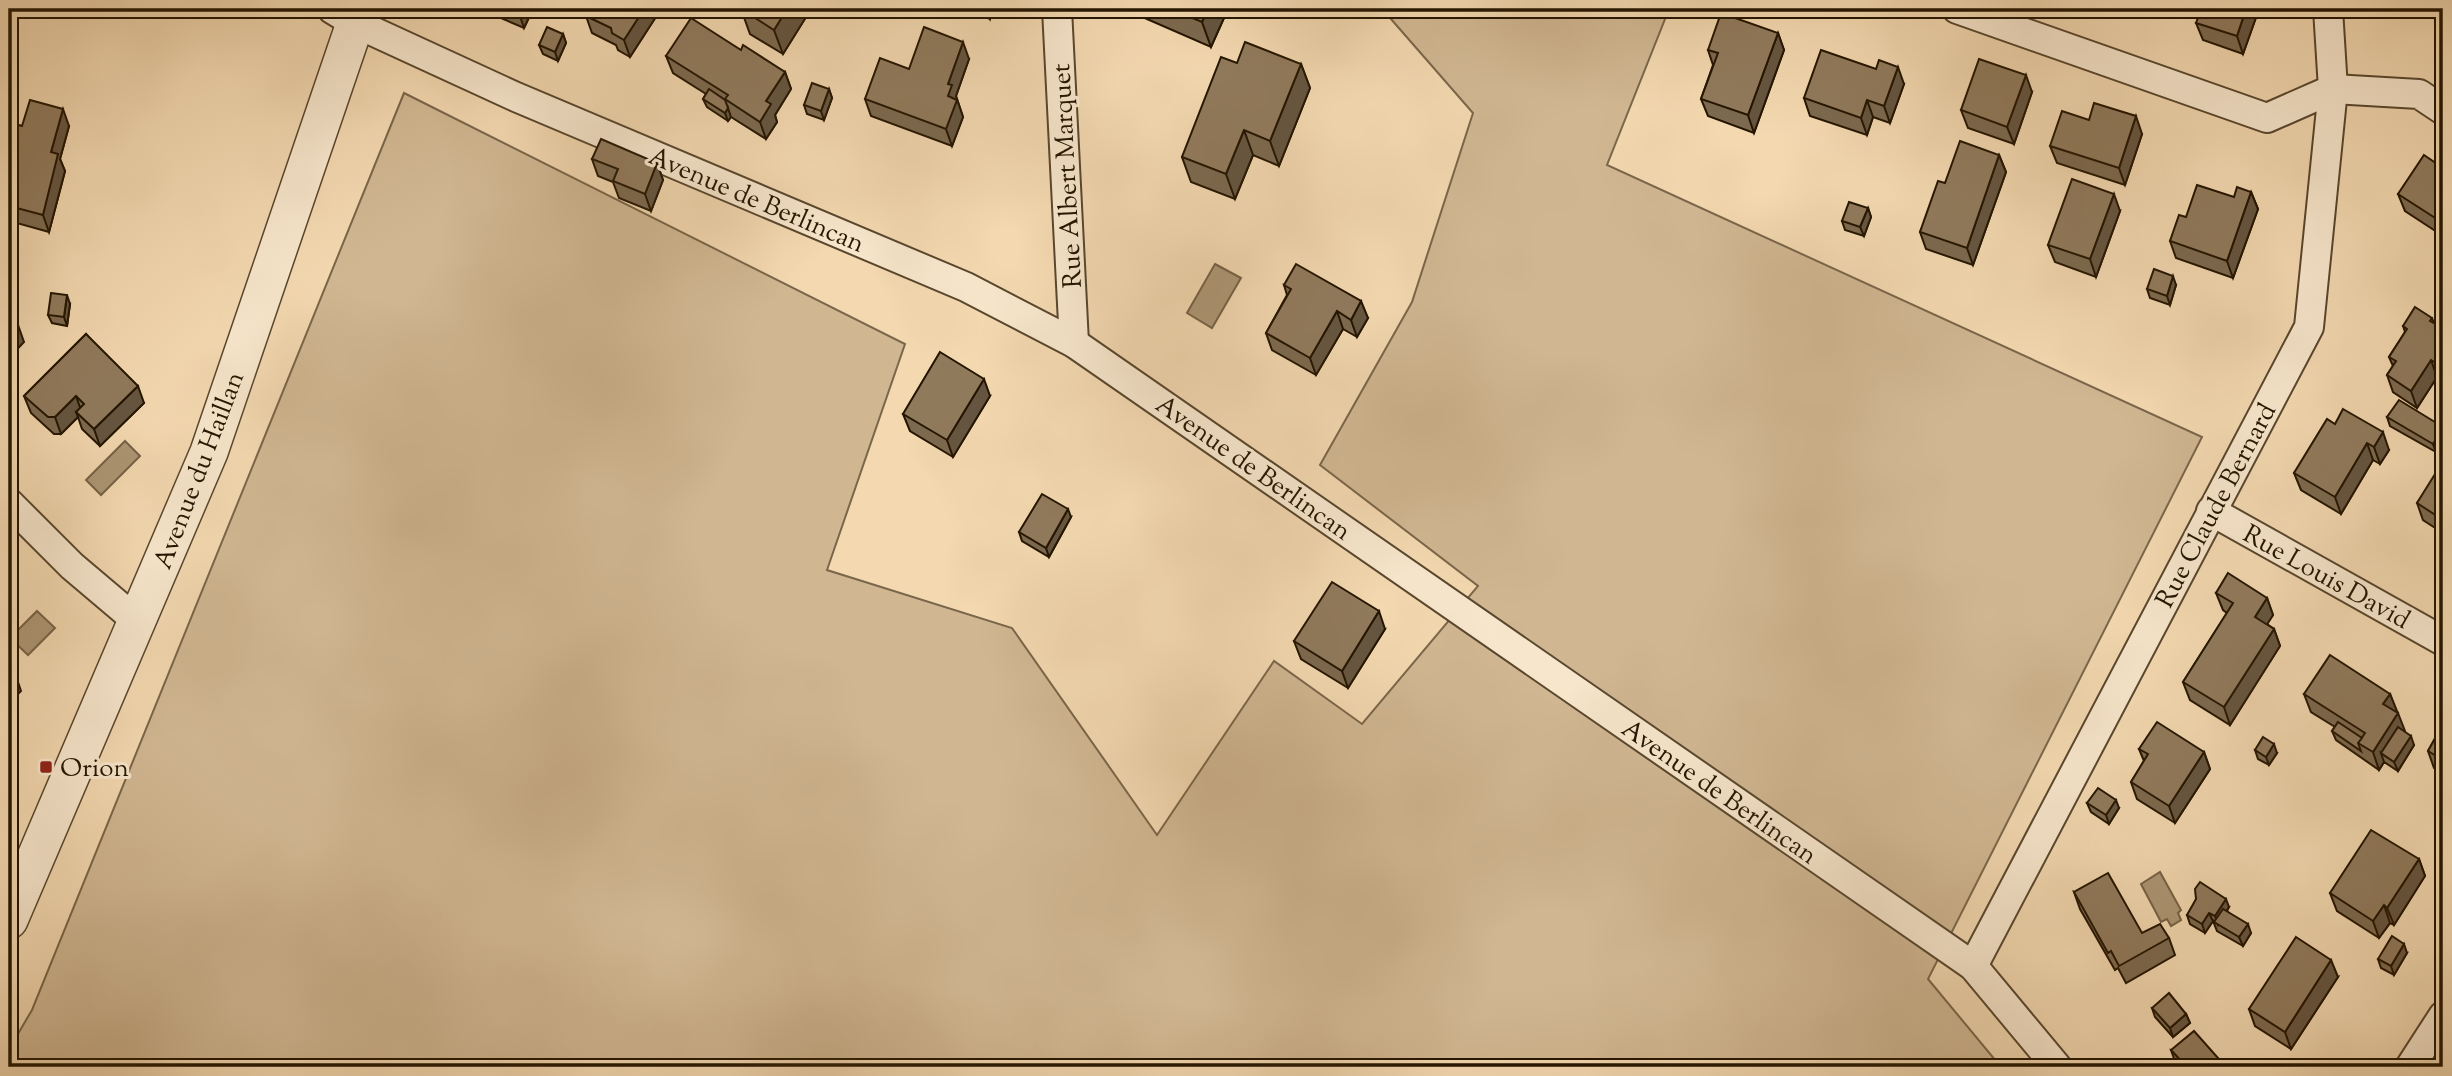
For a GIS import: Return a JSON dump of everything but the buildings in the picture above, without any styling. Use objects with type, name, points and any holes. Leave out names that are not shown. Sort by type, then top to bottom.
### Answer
[{"type":"street","name":"Rue Albert Marquet","points":[[1057,9],[1074,343]]},
{"type":"street","points":[[1957,9],[2267,118],[2333,89],[2419,94],[2443,110]]},
{"type":"street","name":"Rue Claude Bernard","points":[[1973,967],[2309,327],[2333,89],[2328,9]]},
{"type":"street","name":"Avenue de Berlincan","points":[[349,13],[516,97],[966,287],[1074,343],[1973,967],[2057,1067]]},
{"type":"street","name":"Avenue du Haillan","points":[[9,919],[194,488],[231,391],[349,13]]},
{"type":"street","points":[[9,503],[72,566],[137,621]]},
{"type":"street","name":"Rue Louis David","points":[[2211,511],[2443,642]]},
{"type":"street","points":[[2410,1067],[2443,1016]]},
{"type":"shaded area","points":[[1385,9],[1669,9],[1607,165],[2202,437],[1928,979],[2001,1067],[9,1067],[9,1049],[32,1010],[404,93],[905,344],[827,570],[1012,628],[1157,835],[1274,661],[1362,724],[1478,586],[1320,465],[1412,302],[1473,113]]},
{"type":"shaded area","points":[[1215,264],[1241,278],[1212,328],[1187,313]]},
{"type":"shaded area","points":[[125,441],[140,456],[101,495],[86,480]]},
{"type":"shaded area","points":[[37,611],[55,628],[28,655],[10,638]]},
{"type":"shaded area","points":[[2160,872],[2181,910],[2178,913],[2181,920],[2171,926],[2167,919],[2161,922],[2141,884]]},
{"type":"place","name":"Orion","points":[[46,767]]}]
